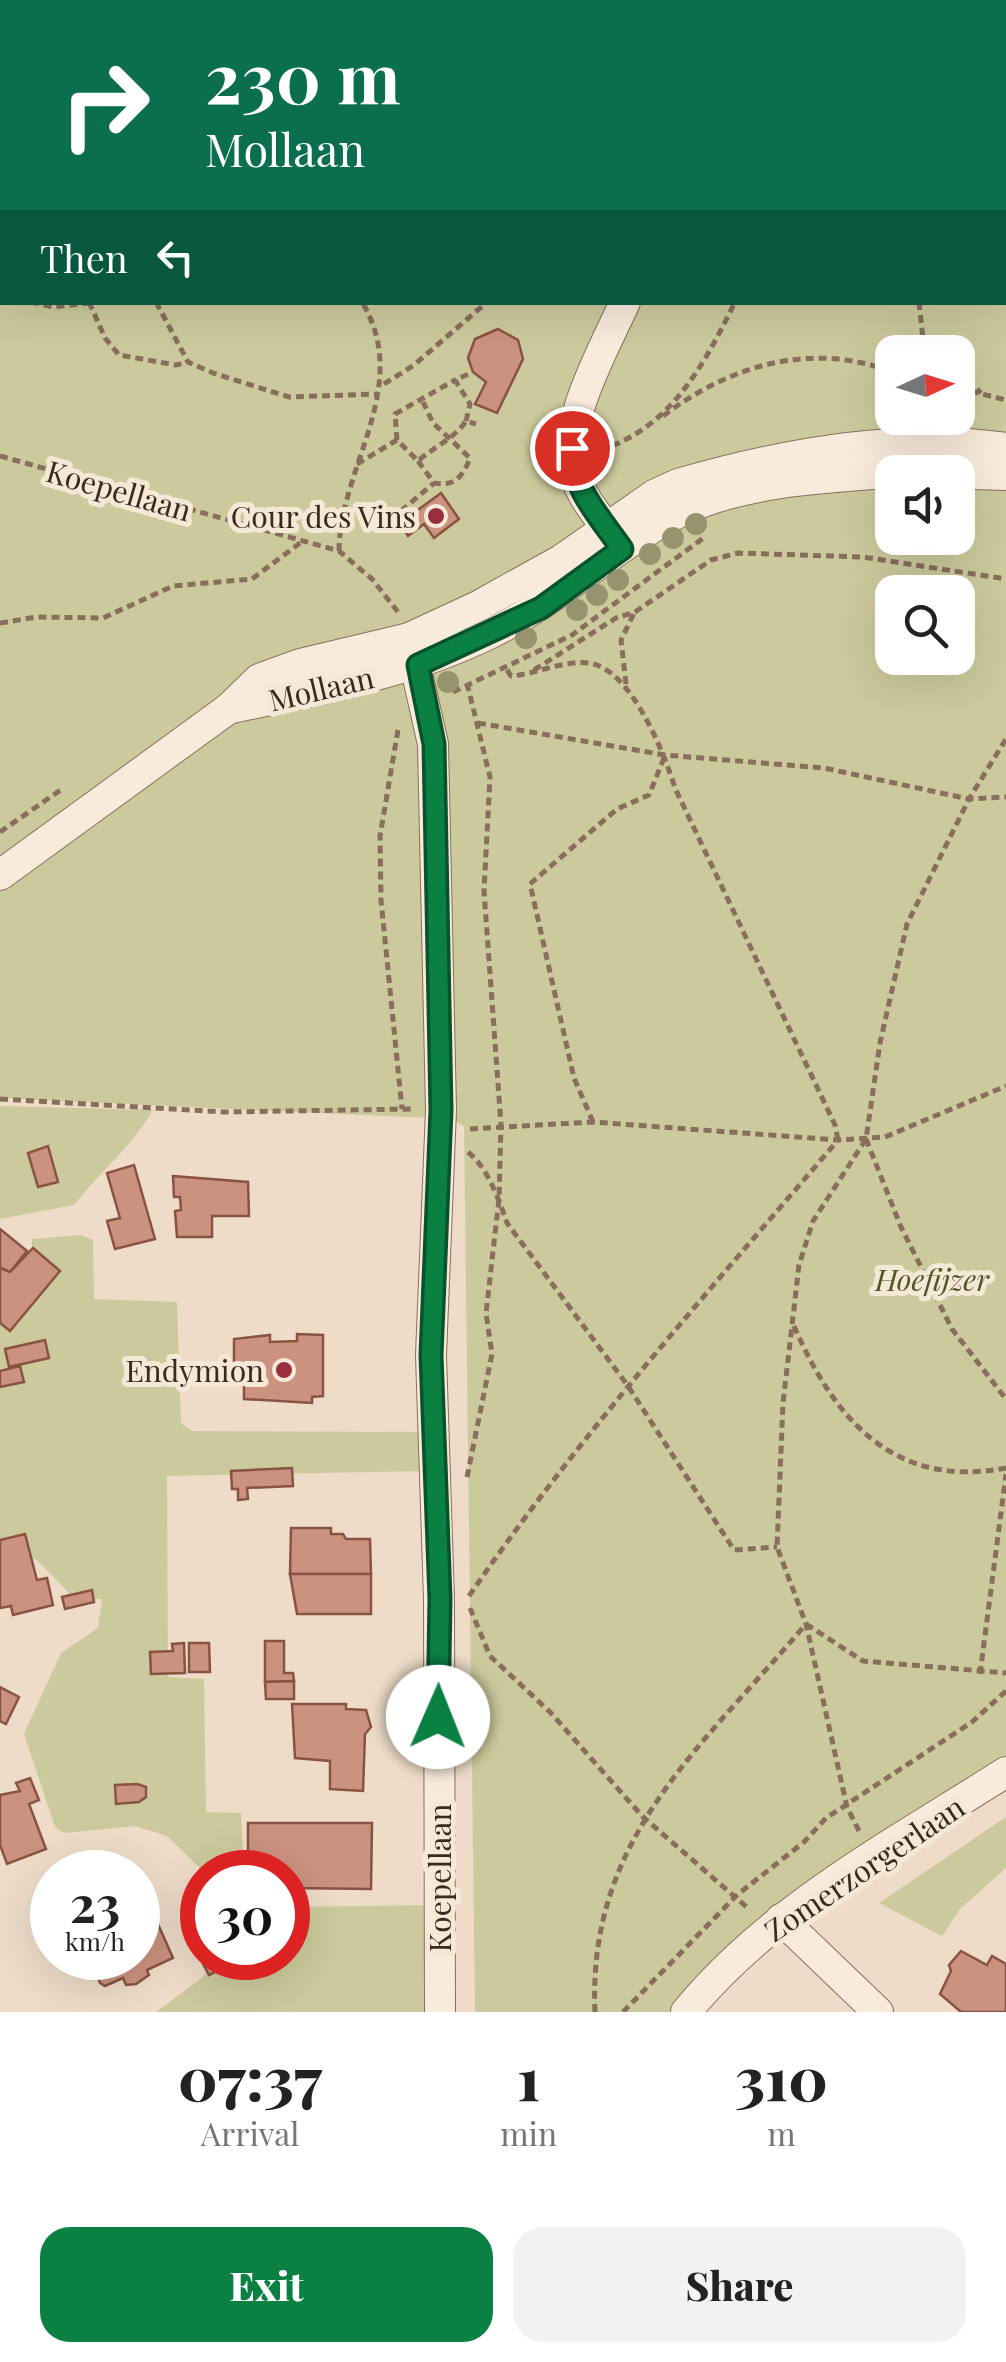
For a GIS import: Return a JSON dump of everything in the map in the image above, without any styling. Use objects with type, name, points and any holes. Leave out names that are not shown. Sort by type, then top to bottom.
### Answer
[{"type":"street","points":[[614,538],[580,489],[572,458],[579,412],[624,305]]},
{"type":"street","points":[[614,538],[678,484],[753,466],[882,446],[929,443],[1006,448]]},
{"type":"street","points":[[975,473],[1006,474]]},
{"type":"street","points":[[614,538],[703,502],[810,480],[875,474]]},
{"type":"street","name":"Mollaan","points":[[0,875],[228,709],[541,608],[614,538]]},
{"type":"street","name":"Koepellaan","points":[[413,652],[434,744],[441,1130],[431,1355],[453,1600],[440,2012]]},
{"type":"street","name":"Zomerzorgerlaan","points":[[686,2012],[706,1987],[781,1919],[1006,1772]]},
{"type":"street","points":[[781,1919],[878,2012]]},
{"type":"path","points":[[90,305],[105,338],[119,355],[176,365],[188,362],[289,397],[378,394]]},
{"type":"path","points":[[158,305],[188,362]]},
{"type":"path","points":[[363,305],[371,324],[382,384],[379,406],[342,516],[339,551],[372,579],[393,604]]},
{"type":"path","points":[[382,384],[414,365],[484,305]]},
{"type":"path","points":[[663,416],[707,358],[734,305]]},
{"type":"path","points":[[919,305],[923,335]]},
{"type":"path","points":[[572,458],[631,438],[730,374],[820,357],[860,360],[875,366]]},
{"type":"path","points":[[434,483],[397,440],[396,414],[473,372]]},
{"type":"path","points":[[418,461],[437,443],[452,438],[466,420],[470,404],[454,380]]},
{"type":"path","points":[[975,387],[982,394]]},
{"type":"path","points":[[975,392],[1006,400]]},
{"type":"path","points":[[401,511],[434,483],[454,482],[468,465],[469,455],[434,423],[423,402]]},
{"type":"path","points":[[466,420],[476,424]]},
{"type":"path","points":[[358,464],[397,440]]},
{"type":"path","name":"Koepellaan","points":[[0,456],[339,551]]},
{"type":"path","points":[[0,623],[37,617],[103,618],[174,586],[252,579],[300,543]]},
{"type":"path","points":[[526,674],[616,618],[634,612],[712,560],[738,552],[863,557],[1006,579]]},
{"type":"path","points":[[626,687],[621,640],[634,612]]},
{"type":"path","points":[[507,670],[511,676],[588,662],[606,668],[626,687],[664,755],[674,788],[838,1140]]},
{"type":"path","points":[[466,1482],[492,1354],[486,1313],[499,1200],[501,1125],[484,891],[490,777],[468,687]]},
{"type":"path","points":[[478,723],[664,755],[824,768],[969,799],[1006,797]]},
{"type":"path","points":[[399,724],[380,852],[402,1109]]},
{"type":"path","points":[[847,1807],[806,1624],[777,1547],[782,1402],[799,1265],[814,1221],[866,1139],[880,1044],[907,924],[969,799],[1006,739]]},
{"type":"path","points":[[594,1122],[574,1078],[530,884],[617,810],[649,795],[664,755]]},
{"type":"path","points":[[441,1130],[594,1122],[866,1139],[885,1137],[1006,1086]]},
{"type":"path","points":[[0,1098],[224,1112],[402,1109],[441,1130],[471,1153],[499,1200],[507,1223],[628,1386],[734,1550],[777,1547]]},
{"type":"path","points":[[866,1139],[901,1227],[952,1330],[1006,1399]]},
{"type":"path","points":[[453,1600],[628,1386],[838,1140]]},
{"type":"path","points":[[794,1325],[847,1418],[878,1445],[916,1464],[965,1475],[1006,1471],[980,1675]]},
{"type":"path","points":[[453,1600],[466,1580]]},
{"type":"path","points":[[453,1600],[490,1656],[550,1712],[642,1817],[736,1895],[758,1920],[781,1919]]},
{"type":"path","points":[[806,1624],[862,1661],[980,1675],[1006,1674]]},
{"type":"path","points":[[595,2012],[596,1940],[618,1862],[642,1817],[806,1624]]},
{"type":"path","points":[[624,2012],[736,1895],[804,1842],[826,1818],[972,1722],[1006,1691]]},
{"type":"green space","name":"Hoefijzer","points":[[0,305],[1006,305],[1006,1760],[702,1979],[671,2012],[475,2012],[464,1126],[449,1119],[0,1098]]},
{"type":"green space","points":[[0,1106],[153,1110],[74,1205],[0,1219]]},
{"type":"green space","points":[[80,1235],[93,1240],[94,1299],[177,1302],[181,1423],[192,1431],[427,1432],[427,1471],[167,1476],[168,1677],[204,1679],[206,1812],[241,1813],[243,1850],[181,1850],[167,1836],[135,1826],[64,1833],[55,1827],[24,1734],[61,1653],[98,1628],[102,1599],[74,1598],[37,1560],[0,1552],[0,1307],[32,1274],[32,1239]]},
{"type":"green space","points":[[1006,1817],[1006,1868],[960,1909],[942,1936],[879,1903]]},
{"type":"green space","points":[[432,1905],[433,2012],[156,2012],[199,1980],[310,1980],[310,1907]]},
{"type":"building","points":[[498,329],[518,340],[523,359],[497,413],[475,404],[486,382],[473,372],[468,358],[475,339]]},
{"type":"building","points":[[441,493],[459,519],[434,538],[424,524],[408,536],[400,523]]},
{"type":"building","points":[[48,1146],[58,1182],[38,1187],[28,1153]]},
{"type":"building","points":[[134,1165],[155,1239],[115,1249],[107,1221],[120,1218],[107,1173]]},
{"type":"building","points":[[173,1176],[248,1182],[249,1216],[212,1216],[212,1237],[177,1237],[175,1211],[181,1210],[180,1197],[174,1197]]},
{"type":"building","points":[[0,1229],[27,1251],[10,1272],[0,1268]]},
{"type":"building","points":[[33,1248],[60,1271],[10,1331],[0,1323],[0,1268],[10,1272]]},
{"type":"building","name":"Endymion","points":[[297,1334],[323,1335],[323,1396],[312,1397],[312,1403],[244,1399],[244,1373],[242,1367],[234,1366],[234,1339],[270,1335],[270,1342],[297,1341]]},
{"type":"building","points":[[45,1340],[49,1358],[9,1367],[5,1349]]},
{"type":"building","points":[[20,1366],[24,1382],[0,1387],[0,1371]]},
{"type":"building","points":[[292,1468],[293,1486],[247,1488],[248,1499],[238,1500],[238,1489],[232,1489],[231,1471]]},
{"type":"building","points":[[291,1528],[331,1528],[331,1534],[343,1534],[346,1539],[370,1539],[371,1574],[290,1574]]},
{"type":"building","points":[[25,1534],[37,1580],[47,1578],[53,1605],[13,1615],[11,1606],[0,1608],[0,1540]]},
{"type":"building","points":[[290,1574],[371,1574],[371,1614],[297,1614]]},
{"type":"building","points":[[92,1590],[94,1602],[65,1609],[62,1597]]},
{"type":"building","points":[[265,1641],[284,1641],[284,1673],[293,1673],[294,1681],[265,1682]]},
{"type":"building","points":[[184,1643],[185,1673],[151,1674],[150,1652],[173,1651],[172,1644]]},
{"type":"building","points":[[189,1643],[209,1643],[210,1672],[189,1672]]},
{"type":"building","points":[[294,1681],[294,1699],[266,1699],[265,1682]]},
{"type":"building","points":[[0,1687],[19,1697],[6,1724],[0,1721]]},
{"type":"building","points":[[292,1704],[346,1704],[346,1709],[366,1710],[371,1727],[365,1734],[363,1791],[330,1789],[330,1761],[295,1758]]},
{"type":"building","points":[[30,1778],[39,1800],[29,1804],[46,1849],[30,1850],[30,1855],[7,1864],[0,1845],[0,1795],[20,1791],[16,1783]]},
{"type":"building","points":[[115,1785],[146,1787],[146,1797],[139,1802],[116,1804]]},
{"type":"building","points":[[248,1823],[372,1823],[371,1889],[310,1888],[310,1850],[248,1850]]},
{"type":"building","points":[[160,1929],[173,1958],[160,1964]]},
{"type":"building","points":[[961,1951],[987,1965],[992,1956],[1006,1964],[1006,2012],[961,2012],[940,1994],[951,1971],[949,1965]]},
{"type":"building","points":[[99,1980],[118,1980],[105,1986]]},
{"type":"place","name":"Cour des Vins","points":[[436,516]]},
{"type":"place","name":"Endymion","points":[[284,1370]]},
{"type":"route","points":[[438,1717],[440,1599],[431,1355],[441,1110],[434,744],[418,665],[541,608],[622,549],[580,489],[572,448]]}]
